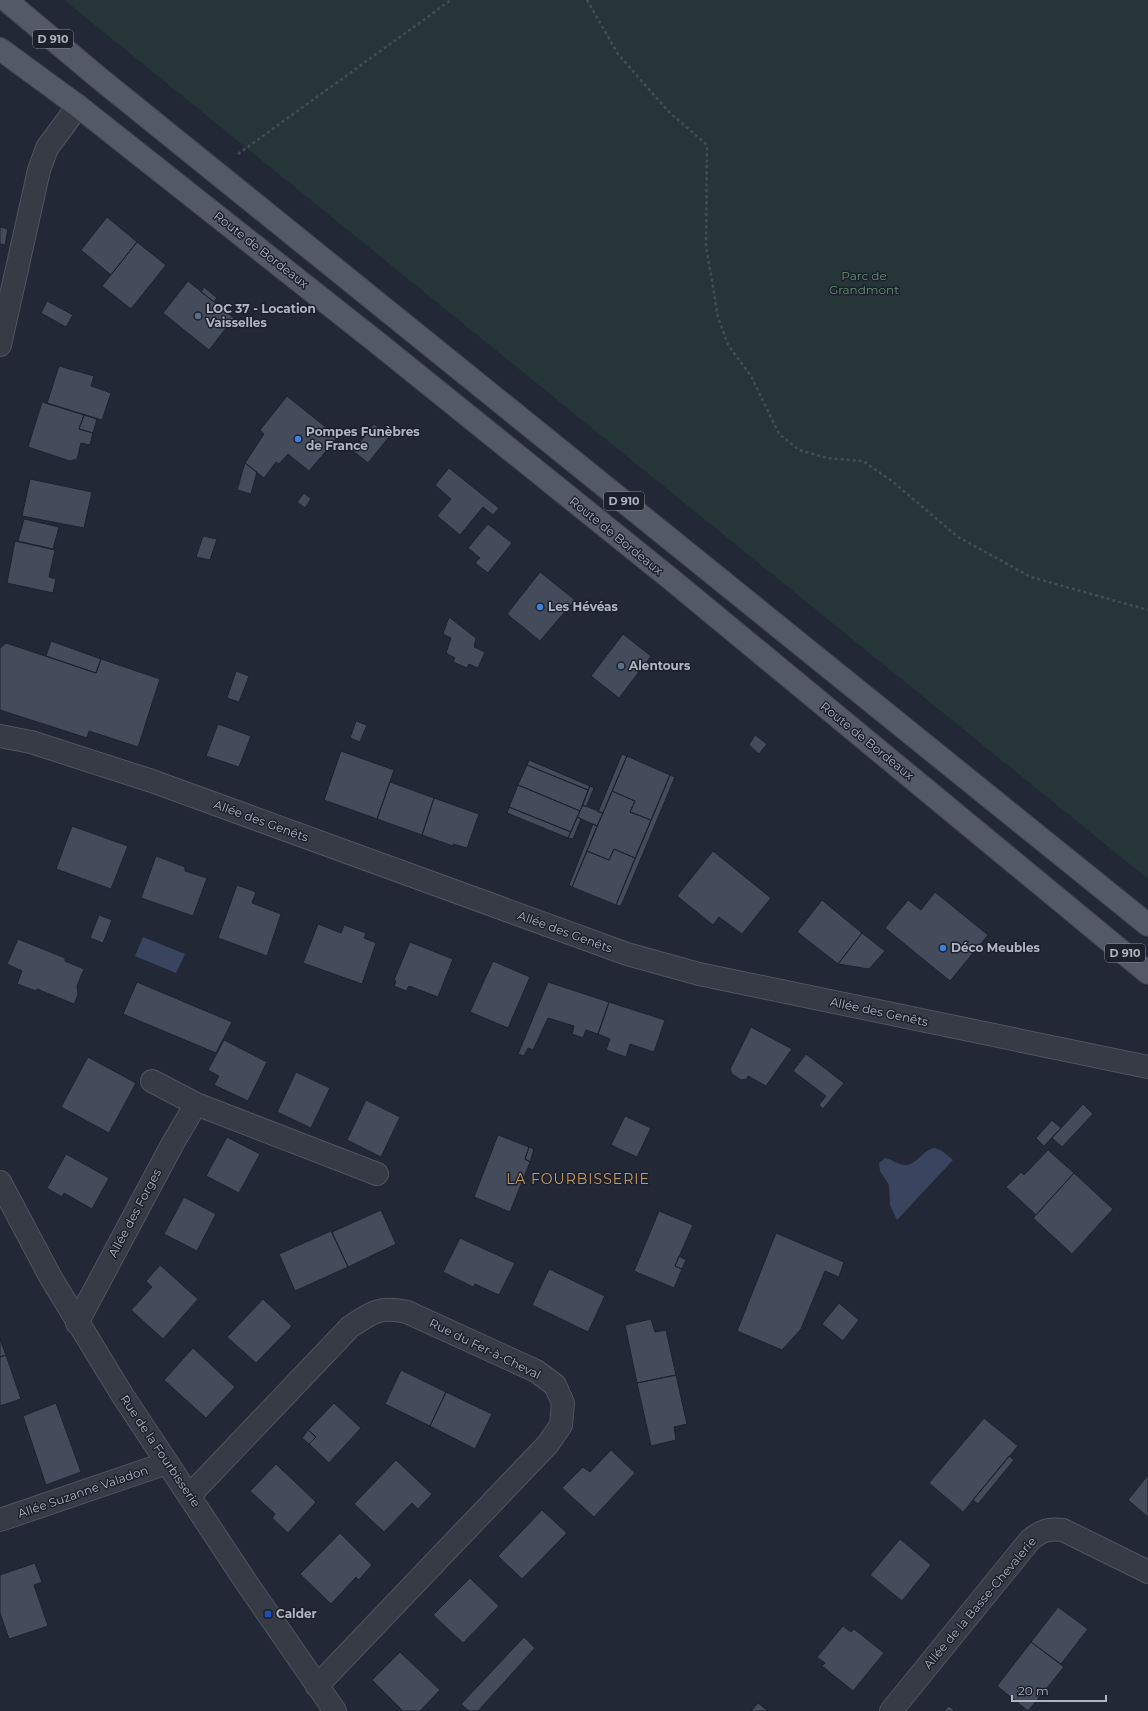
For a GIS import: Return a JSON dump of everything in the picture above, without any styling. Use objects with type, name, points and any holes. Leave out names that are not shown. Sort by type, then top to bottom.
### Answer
[{"type":"main road","name":"D 910","points":[[6,0],[99,78],[1148,925]]},
{"type":"main road","name":"D 910","points":[[0,49],[78,106]]},
{"type":"main road","name":"Route de Bordeaux","points":[[78,106],[379,344],[659,570],[1102,933],[1148,973]]},
{"type":"street","points":[[0,345],[39,170],[47,148],[78,106]]},
{"type":"street","name":"Allée des Genêts","points":[[0,736],[31,742],[152,781],[627,954],[699,974],[1055,1049],[1148,1067]]},
{"type":"street","points":[[152,1081],[196,1104],[377,1174]]},
{"type":"street","name":"Allée des Forges","points":[[77,1323],[173,1143],[196,1104]]},
{"type":"street","name":"Rue de la Fourbisserie","points":[[0,1182],[77,1323],[246,1582],[335,1711]]},
{"type":"street","name":"Rue du Fer-à-Cheval","points":[[190,1495],[350,1327],[369,1314],[389,1308],[407,1312],[536,1371],[555,1385],[563,1403],[561,1425],[548,1444],[317,1686]]},
{"type":"street","name":"Allée Suzanne Valadon","points":[[0,1520],[167,1463]]},
{"type":"street","name":"Allée de la Basse-Chevalerie","points":[[891,1711],[1030,1540],[1040,1532],[1052,1529],[1063,1530],[1148,1572]]},
{"type":"path","points":[[215,171],[451,0]]},
{"type":"path","points":[[587,0],[618,54],[668,111],[707,145],[706,246],[718,317],[728,345],[751,376],[779,434],[799,450],[827,458],[863,461],[892,481],[958,537],[1031,577],[1148,610]]},
{"type":"green space","name":"Parc de Grandmont","points":[[64,0],[1148,0],[1148,879]]},
{"type":"water","points":[[143,937],[185,954],[176,973],[135,956]]},
{"type":"water","points":[[935,1148],[942,1151],[953,1160],[897,1220],[890,1205],[889,1185],[880,1171],[879,1163],[885,1158],[904,1165],[911,1164],[931,1149]]},
{"type":"building","points":[[107,217],[137,242],[111,275],[81,250]]},
{"type":"building","points":[[0,227],[8,229],[5,245],[0,244]]},
{"type":"building","points":[[137,242],[166,265],[131,309],[102,286]]},
{"type":"building","name":"LOC 37 - Location Vaisselles","points":[[188,281],[234,318],[209,350],[163,313]]},
{"type":"building","points":[[204,287],[217,298],[214,302],[201,292]]},
{"type":"building","points":[[47,301],[73,315],[66,327],[41,313]]},
{"type":"building","points":[[59,366],[94,376],[91,386],[111,393],[102,420],[47,403]]},
{"type":"building","name":"Pompes Funèbres de France","points":[[287,396],[338,437],[309,471],[288,454],[279,464],[276,462],[264,478],[245,463],[264,434],[260,430]]},
{"type":"building","points":[[42,402],[84,415],[79,429],[93,433],[90,445],[81,443],[77,459],[70,461],[28,447]]},
{"type":"building","points":[[84,415],[97,419],[93,433],[79,429]]},
{"type":"building","points":[[374,424],[389,437],[368,463],[353,451]]},
{"type":"building","points":[[245,463],[257,472],[251,494],[237,490]]},
{"type":"building","points":[[449,468],[499,508],[493,515],[483,507],[460,535],[437,516],[451,499],[435,485]]},
{"type":"building","points":[[30,479],[92,492],[84,528],[22,516]]},
{"type":"building","points":[[304,493],[311,499],[305,508],[297,502]]},
{"type":"building","points":[[24,519],[59,527],[53,549],[18,541]]},
{"type":"building","points":[[488,524],[512,543],[488,573],[475,563],[480,558],[468,548]]},
{"type":"building","points":[[203,536],[217,539],[210,560],[196,557]]},
{"type":"building","points":[[15,541],[55,550],[49,577],[56,579],[53,593],[7,583]]},
{"type":"building","name":"Les Hévéas","points":[[540,572],[575,600],[540,641],[507,614]]},
{"type":"building","points":[[449,617],[476,638],[474,647],[485,652],[478,668],[469,664],[467,668],[453,662],[455,658],[446,653],[451,638],[443,634]]},
{"type":"building","name":"Alentours","points":[[623,634],[651,656],[619,698],[591,676]]},
{"type":"building","points":[[51,641],[101,659],[96,673],[46,656]]},
{"type":"building","points":[[6,643],[96,673],[101,659],[160,679],[138,747],[89,731],[87,738],[0,710],[0,648]]},
{"type":"building","points":[[236,671],[249,676],[239,702],[227,698]]},
{"type":"building","points":[[356,721],[367,725],[360,742],[350,738]]},
{"type":"building","points":[[218,724],[251,736],[239,767],[206,756]]},
{"type":"building","points":[[755,735],[767,744],[759,754],[749,745]]},
{"type":"building","points":[[341,751],[394,770],[377,819],[324,800]]},
{"type":"building","points":[[622,754],[627,756],[603,813],[598,812]]},
{"type":"building","points":[[627,756],[670,775],[651,820],[630,812],[635,801],[612,791]]},
{"type":"building","points":[[529,760],[590,786],[588,790],[527,765]]},
{"type":"building","points":[[527,765],[588,790],[580,811],[518,785]]},
{"type":"building","points":[[670,775],[675,777],[621,906],[616,905]]},
{"type":"building","points":[[390,782],[434,798],[422,835],[377,819]]},
{"type":"building","points":[[518,785],[580,811],[571,832],[509,807]]},
{"type":"building","points":[[590,786],[594,788],[586,807],[583,805]]},
{"type":"building","points":[[612,791],[635,801],[630,812],[651,820],[635,858],[614,849],[609,860],[587,851]]},
{"type":"building","points":[[434,798],[479,814],[467,848],[453,844],[453,846],[422,835]]},
{"type":"building","points":[[583,805],[603,813],[597,826],[577,817]]},
{"type":"building","points":[[509,807],[571,832],[568,838],[507,813]]},
{"type":"building","points":[[577,817],[581,819],[573,839],[568,838]]},
{"type":"building","points":[[593,824],[597,826],[572,887],[569,885]]},
{"type":"building","points":[[72,826],[128,846],[111,889],[56,869]]},
{"type":"building","points":[[614,849],[635,858],[616,905],[572,887],[587,851],[609,860]]},
{"type":"building","points":[[713,851],[771,898],[742,934],[719,917],[713,925],[677,896]]},
{"type":"building","points":[[156,856],[185,867],[185,871],[207,878],[193,916],[141,898]]},
{"type":"building","points":[[237,885],[256,892],[252,903],[281,914],[267,956],[218,938]]},
{"type":"building","name":"Déco Meubles","points":[[935,892],[988,935],[950,981],[885,928],[908,900],[921,910]]},
{"type":"building","points":[[822,900],[862,933],[838,964],[797,932]]},
{"type":"building","points":[[99,915],[112,920],[103,943],[90,938]]},
{"type":"building","points":[[318,924],[341,933],[344,925],[366,933],[364,938],[376,943],[362,984],[303,963]]},
{"type":"building","points":[[862,933],[885,951],[869,969],[838,964]]},
{"type":"building","points":[[18,939],[65,958],[65,961],[84,969],[77,986],[78,995],[74,1004],[37,989],[36,991],[17,984],[22,971],[7,964]]},
{"type":"building","points":[[410,942],[453,959],[438,997],[409,986],[406,991],[394,986],[396,981],[394,980]]},
{"type":"building","points":[[493,961],[530,977],[508,1028],[470,1012]]},
{"type":"building","points":[[137,982],[232,1022],[216,1053],[123,1014]]},
{"type":"building","points":[[548,982],[609,1002],[598,1034],[586,1030],[583,1038],[572,1034],[574,1026],[548,1018],[533,1050],[528,1048],[524,1056],[518,1054]]},
{"type":"building","points":[[609,1002],[665,1020],[654,1052],[630,1044],[626,1057],[606,1050],[610,1039],[598,1034]]},
{"type":"building","points":[[751,1027],[792,1049],[766,1086],[748,1076],[747,1079],[741,1080],[732,1074],[730,1069]]},
{"type":"building","points":[[224,1040],[267,1062],[248,1101],[214,1085],[219,1076],[208,1070]]},
{"type":"building","points":[[806,1054],[844,1083],[823,1109],[819,1105],[826,1096],[793,1071]]},
{"type":"building","points":[[88,1057],[136,1083],[109,1133],[61,1107]]},
{"type":"building","points":[[296,1072],[330,1088],[311,1128],[277,1112]]},
{"type":"building","points":[[366,1100],[400,1117],[381,1157],[347,1140]]},
{"type":"building","points":[[1083,1104],[1093,1114],[1062,1147],[1052,1138]]},
{"type":"building","points":[[625,1116],[651,1128],[637,1157],[611,1145]]},
{"type":"building","points":[[1052,1120],[1061,1128],[1044,1146],[1036,1138]]},
{"type":"building","points":[[498,1135],[529,1147],[525,1159],[530,1162],[510,1212],[474,1197]]},
{"type":"building","points":[[227,1137],[260,1154],[239,1193],[206,1176]]},
{"type":"building","points":[[529,1147],[534,1149],[530,1162],[525,1159]]},
{"type":"building","points":[[1048,1150],[1074,1173],[1036,1215],[1006,1187],[1021,1172],[1024,1175]]},
{"type":"building","points":[[66,1154],[109,1178],[92,1209],[64,1193],[62,1197],[47,1188]]},
{"type":"building","points":[[1074,1173],[1113,1209],[1072,1254],[1033,1218]]},
{"type":"building","points":[[184,1197],[216,1214],[197,1251],[164,1234]]},
{"type":"building","points":[[381,1210],[396,1244],[348,1267],[332,1232]]},
{"type":"building","points":[[659,1211],[693,1225],[675,1266],[682,1269],[674,1288],[634,1271]]},
{"type":"building","points":[[331,1231],[348,1267],[295,1291],[279,1254]]},
{"type":"building","points":[[776,1233],[844,1262],[839,1277],[825,1271],[801,1329],[782,1350],[737,1331]]},
{"type":"building","points":[[460,1238],[515,1263],[499,1295],[475,1284],[473,1287],[443,1272]]},
{"type":"building","points":[[679,1256],[686,1260],[682,1269],[675,1266]]},
{"type":"building","points":[[160,1265],[198,1299],[163,1339],[131,1310],[152,1287],[146,1281]]},
{"type":"building","points":[[549,1269],[605,1296],[588,1332],[532,1305]]},
{"type":"building","points":[[263,1299],[292,1326],[256,1363],[227,1337]]},
{"type":"building","points":[[839,1303],[859,1320],[843,1341],[822,1324]]},
{"type":"building","points":[[651,1319],[655,1332],[666,1330],[676,1375],[637,1383],[625,1325]]},
{"type":"building","points":[[0,1339],[6,1355],[0,1357]]},
{"type":"building","points":[[193,1348],[235,1387],[206,1418],[164,1380]]},
{"type":"building","points":[[6,1355],[21,1399],[0,1406],[0,1357]]},
{"type":"building","points":[[401,1370],[446,1392],[430,1426],[385,1404]]},
{"type":"building","points":[[676,1375],[687,1424],[674,1427],[676,1440],[651,1446],[637,1383]]},
{"type":"building","points":[[446,1392],[492,1414],[475,1449],[430,1426]]},
{"type":"building","points":[[56,1403],[81,1472],[46,1485],[23,1416]]},
{"type":"building","points":[[334,1403],[361,1428],[329,1463],[309,1444],[316,1437],[308,1430]]},
{"type":"building","points":[[984,1418],[1018,1446],[963,1512],[929,1483]]},
{"type":"building","points":[[308,1430],[316,1437],[309,1444],[302,1438]]},
{"type":"building","points":[[611,1450],[635,1473],[594,1517],[562,1488],[583,1467],[590,1472]]},
{"type":"building","points":[[1009,1456],[1014,1460],[978,1504],[973,1500]]},
{"type":"building","points":[[396,1460],[432,1494],[418,1509],[412,1503],[384,1532],[354,1504]]},
{"type":"building","points":[[276,1464],[316,1502],[288,1533],[272,1518],[275,1514],[250,1491]]},
{"type":"building","points":[[1148,1475],[1148,1517],[1128,1500]]},
{"type":"building","points":[[542,1510],[567,1533],[522,1579],[498,1556]]},
{"type":"building","points":[[340,1533],[372,1565],[359,1580],[356,1577],[331,1604],[300,1574]]},
{"type":"building","points":[[900,1539],[931,1565],[902,1601],[870,1575]]},
{"type":"building","points":[[35,1563],[42,1582],[34,1585],[48,1626],[9,1639],[0,1613],[0,1575]]},
{"type":"building","points":[[470,1578],[499,1606],[463,1643],[433,1615]]},
{"type":"building","points":[[1058,1607],[1088,1629],[1061,1664],[1031,1642]]},
{"type":"building","points":[[843,1626],[851,1632],[854,1629],[884,1653],[853,1691],[822,1666],[825,1663],[817,1657]]},
{"type":"building","points":[[524,1637],[535,1648],[478,1711],[469,1711],[461,1704]]},
{"type":"building","points":[[1031,1642],[1064,1667],[1028,1711],[997,1686]]},
{"type":"building","points":[[400,1652],[440,1690],[420,1711],[403,1711],[372,1680]]},
{"type":"building","points":[[758,1703],[768,1711],[751,1711]]},
{"type":"building","points":[[949,1706],[955,1711],[944,1711]]},
{"type":"place","name":"LOC 37 - Location Vaisselles","points":[[198,316]]},
{"type":"place","name":"Pompes Funèbres de France","points":[[298,439]]},
{"type":"place","name":"Les Hévéas","points":[[540,607]]},
{"type":"place","name":"Alentours","points":[[621,666]]},
{"type":"place","name":"Déco Meubles","points":[[943,948]]},
{"type":"place","name":"Calder","points":[[268,1614]]},
{"type":"district","name":"LA FOURBISSERIE","points":[[578,1179]]}]
